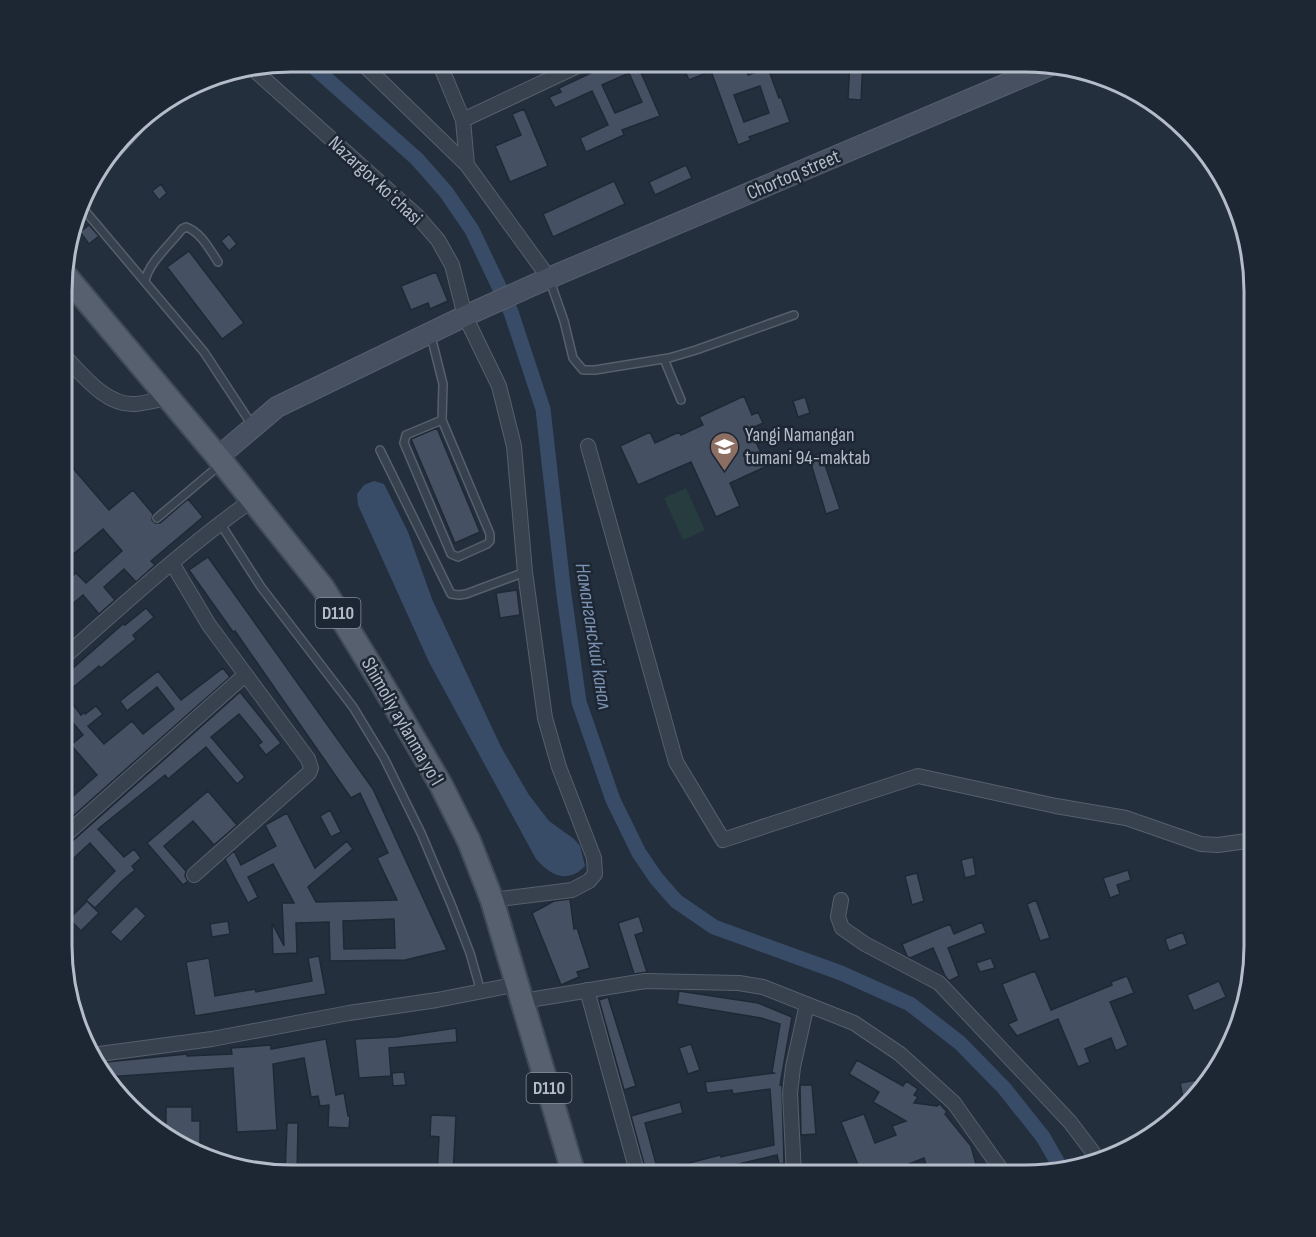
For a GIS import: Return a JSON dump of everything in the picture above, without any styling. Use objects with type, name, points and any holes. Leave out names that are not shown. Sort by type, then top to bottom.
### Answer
[{"type":"main road","name":"Chortoq street","points":[[221,460],[276,407],[430,333],[542,281],[1035,72]]},
{"type":"main road","name":"Shimoliy aylanma yoʻl","points":[[72,283],[221,460],[322,588],[441,785],[469,841],[492,900],[571,1165]]},
{"type":"street","points":[[371,72],[468,165],[542,281]]},
{"type":"street","points":[[443,72],[463,120],[468,165]]},
{"type":"street","points":[[463,120],[565,72]]},
{"type":"street","name":"Nazargox koʻchasi","points":[[259,74],[417,216],[438,240],[452,264],[469,315],[499,386],[514,446],[525,572],[545,718],[559,767],[594,858],[595,874],[589,881],[572,890],[492,900]]},
{"type":"street","points":[[72,364],[93,387],[118,401],[133,405],[168,398]]},
{"type":"street","points":[[588,446],[676,762],[723,840],[918,776],[1056,806],[1126,818],[1201,844],[1218,845],[1244,841]]},
{"type":"street","points":[[72,650],[172,563],[252,500]]},
{"type":"street","points":[[172,563],[209,625],[308,759],[311,768],[309,773],[194,875]]},
{"type":"street","points":[[72,829],[245,675]]},
{"type":"street","points":[[840,900],[838,917],[842,928],[865,944],[939,983],[1070,1122],[1093,1154]]},
{"type":"street","points":[[100,1054],[212,1039],[349,1013],[481,992],[587,990],[645,981],[739,983],[763,987],[854,1023],[900,1054],[954,1103],[998,1165]]},
{"type":"street","points":[[587,990],[635,1165]]},
{"type":"street","points":[[794,1165],[790,1093],[792,1068],[807,1004]]},
{"type":"lane","points":[[87,213],[204,352],[254,427]]},
{"type":"lane","points":[[145,281],[147,272],[186,227],[191,228],[202,240],[218,262]]},
{"type":"lane","points":[[542,281],[564,321],[573,358],[583,370],[664,359],[794,315]]},
{"type":"lane","points":[[430,333],[443,384],[442,420],[490,534],[490,541],[487,544],[458,557],[451,554],[404,443],[406,435],[442,420]]},
{"type":"lane","points":[[664,359],[681,400]]},
{"type":"lane","points":[[380,450],[451,594],[466,594],[525,572]]},
{"type":"lane","points":[[157,518],[221,460]]},
{"type":"lane","points":[[220,523],[261,587],[353,707],[384,758],[421,833],[451,904],[470,953],[481,992]]},
{"type":"green space","points":[[686,488],[705,530],[683,540],[664,498]]},
{"type":"water","points":[[374,481],[384,484],[408,532],[432,599],[501,747],[529,795],[549,821],[580,846],[585,866],[579,872],[560,876],[548,870],[536,859],[429,662],[358,505],[357,494],[364,485]]},
{"type":"building","points":[[593,72],[641,72],[660,116],[622,130],[624,135],[586,152],[580,138],[608,125],[592,91],[555,108],[549,97],[561,92],[559,88]],"holes":[[[629,73],[642,102],[615,113],[602,85]]]},
{"type":"building","points":[[685,72],[709,72],[689,80]]},
{"type":"building","points":[[711,72],[747,72],[748,75],[769,72],[790,122],[749,137],[751,140],[738,145]],"holes":[[[760,86],[769,113],[744,122],[734,95]]]},
{"type":"building","points":[[849,72],[862,72],[861,100],[848,99]]},
{"type":"building","points":[[524,109],[548,166],[510,182],[495,146],[521,135],[512,114]]},
{"type":"building","points":[[686,165],[692,178],[655,195],[649,182]]},
{"type":"building","points":[[614,181],[625,204],[553,237],[543,214]]},
{"type":"building","points":[[161,184],[167,193],[159,200],[152,191]]},
{"type":"building","points":[[89,225],[99,236],[89,244],[80,232]]},
{"type":"building","points":[[229,234],[237,244],[229,251],[221,241]]},
{"type":"building","points":[[189,251],[244,323],[222,339],[167,267]]},
{"type":"building","points":[[436,272],[448,301],[430,309],[428,303],[411,310],[401,286]]},
{"type":"building","points":[[744,396],[752,415],[758,412],[763,423],[750,429],[767,466],[730,483],[740,506],[716,517],[691,462],[638,485],[620,446],[650,432],[655,443],[679,432],[681,435],[703,425],[699,417]]},
{"type":"building","points":[[805,397],[810,413],[798,417],[793,401]]},
{"type":"building","points":[[437,428],[480,532],[455,543],[411,439]]},
{"type":"building","points":[[821,453],[840,509],[826,514],[809,457]]},
{"type":"building","points":[[72,467],[109,510],[133,490],[153,514],[152,520],[155,523],[160,523],[188,499],[203,517],[151,561],[155,565],[136,582],[124,569],[104,587],[115,600],[99,614],[83,595],[72,604],[72,576],[76,573],[86,583],[122,551],[103,529],[72,555]]},
{"type":"building","points":[[208,557],[373,789],[447,950],[405,960],[330,961],[329,922],[296,923],[297,953],[273,954],[272,923],[284,946],[282,903],[294,903],[273,864],[248,877],[258,897],[248,903],[225,859],[234,851],[241,865],[276,846],[265,825],[287,813],[315,868],[347,841],[353,849],[308,887],[316,902],[397,900],[377,858],[388,853],[360,793],[351,798],[235,631],[233,632],[189,570]],"holes":[[[394,919],[395,948],[344,949],[343,921]]]},
{"type":"building","points":[[517,590],[520,615],[500,618],[496,593]]},
{"type":"building","points":[[146,608],[154,617],[133,635],[136,639],[72,688],[72,669],[123,624],[125,625]]},
{"type":"building","points":[[223,668],[230,677],[72,817],[72,797],[97,775],[72,746],[83,735],[72,722],[72,703],[81,715],[96,706],[103,714],[88,726],[104,744],[132,721],[143,734],[174,709],[157,687],[127,711],[120,701],[158,671],[181,700]]},
{"type":"building","points":[[240,692],[281,743],[266,755],[258,745],[262,742],[239,714],[211,737],[245,777],[237,784],[206,747],[168,779],[165,775],[98,829],[124,857],[134,849],[141,858],[132,866],[135,870],[95,908],[86,900],[115,871],[90,843],[72,860],[72,841]]},
{"type":"building","points":[[208,791],[237,825],[214,845],[193,821],[164,846],[186,871],[185,876],[188,881],[183,885],[147,843]]},
{"type":"building","points":[[330,810],[341,832],[331,837],[320,816]]},
{"type":"building","points":[[973,857],[976,875],[965,878],[961,860]]},
{"type":"building","points":[[1128,870],[1131,880],[1117,885],[1120,894],[1110,898],[1103,878]]},
{"type":"building","points":[[917,873],[924,901],[912,905],[905,876]]},
{"type":"building","points":[[570,899],[574,929],[577,928],[590,968],[577,972],[579,977],[561,985],[532,913],[554,901]]},
{"type":"building","points":[[1036,900],[1050,938],[1040,941],[1027,904]]},
{"type":"building","points":[[87,901],[99,913],[81,931],[72,922],[72,916]]},
{"type":"building","points":[[136,906],[146,916],[121,942],[110,932]]},
{"type":"building","points":[[639,916],[644,932],[635,935],[647,972],[634,974],[618,923]]},
{"type":"building","points":[[228,921],[230,934],[212,937],[210,924]]},
{"type":"building","points":[[982,922],[986,933],[948,948],[959,976],[949,981],[933,948],[910,958],[902,944],[950,924],[954,934]]},
{"type":"building","points":[[1183,932],[1187,944],[1169,951],[1165,939]]},
{"type":"building","points":[[319,956],[326,994],[195,1016],[186,962],[209,958],[215,996],[255,989],[256,992],[312,981],[308,958]]},
{"type":"building","points":[[991,958],[995,968],[980,972],[976,963]]},
{"type":"building","points":[[1035,971],[1051,1010],[1112,985],[1111,982],[1127,976],[1134,993],[1110,1002],[1128,1045],[1116,1051],[1111,1038],[1085,1049],[1090,1062],[1078,1067],[1058,1019],[1017,1036],[1008,1024],[1017,1020],[1002,984]]},
{"type":"building","points":[[1219,981],[1226,997],[1194,1011],[1187,995]]},
{"type":"building","points":[[679,991],[758,1003],[792,1017],[780,1085],[782,1085],[784,1163],[779,1164],[777,1155],[734,1165],[681,1165],[774,1145],[770,1089],[733,1094],[732,1090],[707,1093],[705,1082],[774,1073],[772,1072],[780,1024],[761,1018],[677,1004]]},
{"type":"building","points":[[608,997],[636,1086],[624,1090],[599,1000]]},
{"type":"building","points":[[456,1028],[457,1042],[389,1048],[391,1076],[359,1078],[355,1039],[396,1037]]},
{"type":"building","points":[[326,1039],[336,1095],[344,1093],[348,1116],[350,1116],[349,1128],[328,1127],[329,1105],[320,1106],[318,1096],[311,1097],[304,1058],[273,1064],[277,1130],[237,1132],[233,1068],[115,1076],[106,1064],[187,1054],[187,1056],[232,1054],[231,1048],[271,1045],[271,1049]]},
{"type":"building","points":[[691,1044],[700,1070],[688,1074],[679,1048]]},
{"type":"building","points":[[857,1060],[903,1086],[906,1081],[918,1089],[914,1095],[918,1097],[914,1103],[937,1106],[940,1104],[947,1112],[945,1114],[971,1146],[976,1165],[926,1165],[924,1158],[906,1165],[858,1165],[841,1122],[864,1114],[875,1143],[896,1135],[892,1126],[906,1121],[873,1102],[879,1092],[849,1074]]},
{"type":"building","points":[[404,1072],[406,1085],[393,1086],[392,1073]]},
{"type":"building","points":[[1198,1080],[1183,1098],[1180,1083]]},
{"type":"building","points":[[800,1085],[812,1085],[816,1134],[801,1135]]},
{"type":"building","points":[[680,1102],[683,1113],[645,1123],[656,1165],[644,1165],[631,1116]]},
{"type":"building","points":[[166,1107],[192,1107],[192,1121],[200,1121],[200,1145],[181,1136],[166,1126]]},
{"type":"building","points":[[431,1115],[456,1116],[454,1165],[438,1165],[439,1137],[430,1136]]},
{"type":"building","points":[[287,1123],[298,1123],[297,1165],[285,1165]]},
{"type":"waterway","name":"Наманганский канал","points":[[319,72],[417,159],[446,192],[472,230],[511,312],[543,409],[564,595],[579,702],[613,800],[639,853],[676,901],[714,927],[841,973],[910,1004],[960,1043],[1004,1088],[1043,1137],[1058,1162]]},
{"type":"place","name":"Yangi Namangan tumani 94-maktab","points":[[724,472]]}]
